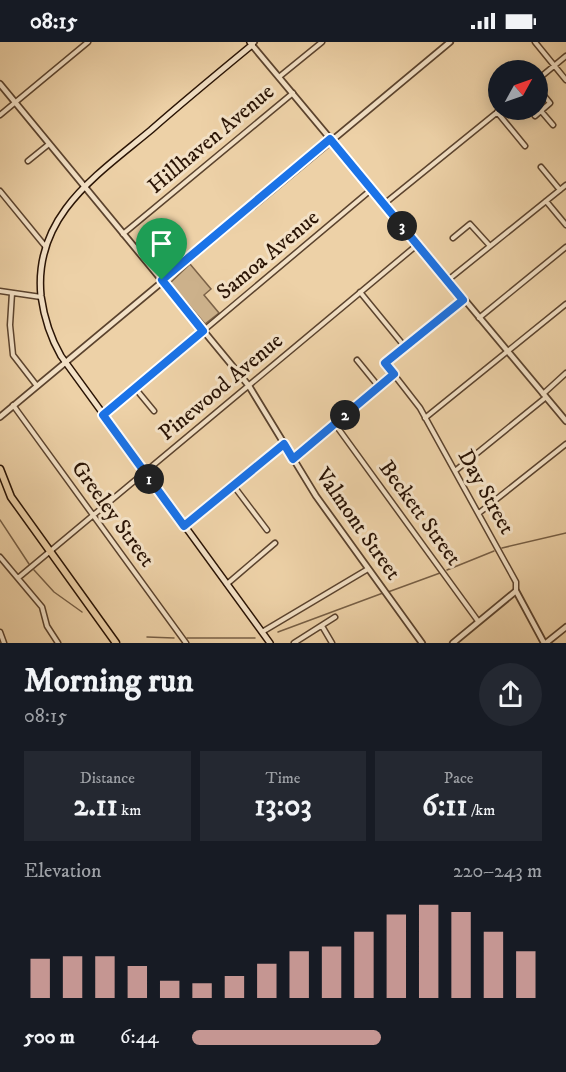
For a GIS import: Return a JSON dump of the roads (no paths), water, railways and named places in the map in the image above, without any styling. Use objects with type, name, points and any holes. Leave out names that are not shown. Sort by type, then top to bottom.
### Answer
[{"type":"main road","points":[[252,43],[84,186],[58,216],[45,246],[41,297],[50,334],[65,362],[269,643]]},
{"type":"main road","points":[[0,469],[11,497],[116,643]]},
{"type":"street","points":[[0,115],[88,42]]},
{"type":"street","name":"Hillhaven Avenue","points":[[279,77],[322,42]]},
{"type":"street","points":[[0,417],[330,139],[450,42]]},
{"type":"street","points":[[535,42],[566,80]]},
{"type":"street","points":[[252,43],[566,422]]},
{"type":"street","points":[[548,71],[566,56]]},
{"type":"street","name":"Valmont Street","points":[[0,84],[249,386],[293,459],[422,643]]},
{"type":"street","name":"Hillhaven Avenue","points":[[123,234],[292,93]]},
{"type":"street","points":[[548,119],[553,125]]},
{"type":"street","points":[[384,204],[488,120]]},
{"type":"street","points":[[506,120],[525,146]]},
{"type":"street","points":[[28,161],[49,144]]},
{"type":"street","points":[[541,167],[560,190]]},
{"type":"street","points":[[448,280],[566,185]]},
{"type":"street","name":"Samoa Avenue","points":[[103,415],[372,189]]},
{"type":"street","points":[[0,191],[45,246]]},
{"type":"street","points":[[546,201],[566,225]]},
{"type":"street","points":[[453,238],[470,224],[490,246]]},
{"type":"street","name":"Pinewood Avenue","points":[[18,578],[417,244]]},
{"type":"street","points":[[478,318],[566,247]]},
{"type":"street","points":[[0,291],[41,297]]},
{"type":"street","points":[[360,292],[405,347],[463,300]]},
{"type":"street","points":[[12,293],[10,326],[13,355],[37,386]]},
{"type":"street","points":[[425,418],[566,304]]},
{"type":"street","name":"Day Street","points":[[405,347],[385,363],[415,400],[516,582],[516,591],[545,643]]},
{"type":"street","points":[[357,360],[379,387]]},
{"type":"street","points":[[455,471],[543,396],[566,373]]},
{"type":"street","points":[[293,459],[394,374]]},
{"type":"street","points":[[135,388],[154,411]]},
{"type":"street","name":"Greeley Street","points":[[13,405],[186,643]]},
{"type":"street","name":"Beckett Street","points":[[335,424],[478,621]]},
{"type":"street","points":[[184,526],[284,444]]},
{"type":"street","points":[[479,513],[566,444]]},
{"type":"street","points":[[233,485],[267,530]]},
{"type":"street","points":[[227,584],[275,543]]},
{"type":"street","points":[[0,557],[42,608],[47,626],[58,643]]},
{"type":"street","points":[[262,632],[368,569]]},
{"type":"street","points":[[453,643],[516,591]]},
{"type":"street","points":[[294,643],[335,617]]},
{"type":"street","points":[[322,627],[332,643]]},
{"type":"street","points":[[545,643],[566,627]]},
{"type":"street","points":[[0,632],[4,643]]},
{"type":"waterway","points":[[0,520],[29,564]]},
{"type":"waterway","points":[[502,548],[566,533]]},
{"type":"waterway","points":[[447,570],[494,551]]},
{"type":"waterway","points":[[34,570],[54,592],[82,612]]},
{"type":"waterway","points":[[388,592],[440,573]]},
{"type":"waterway","points":[[278,632],[383,593]]},
{"type":"waterway","points":[[147,637],[174,638]]},
{"type":"waterway","points":[[187,638],[255,638]]}]
